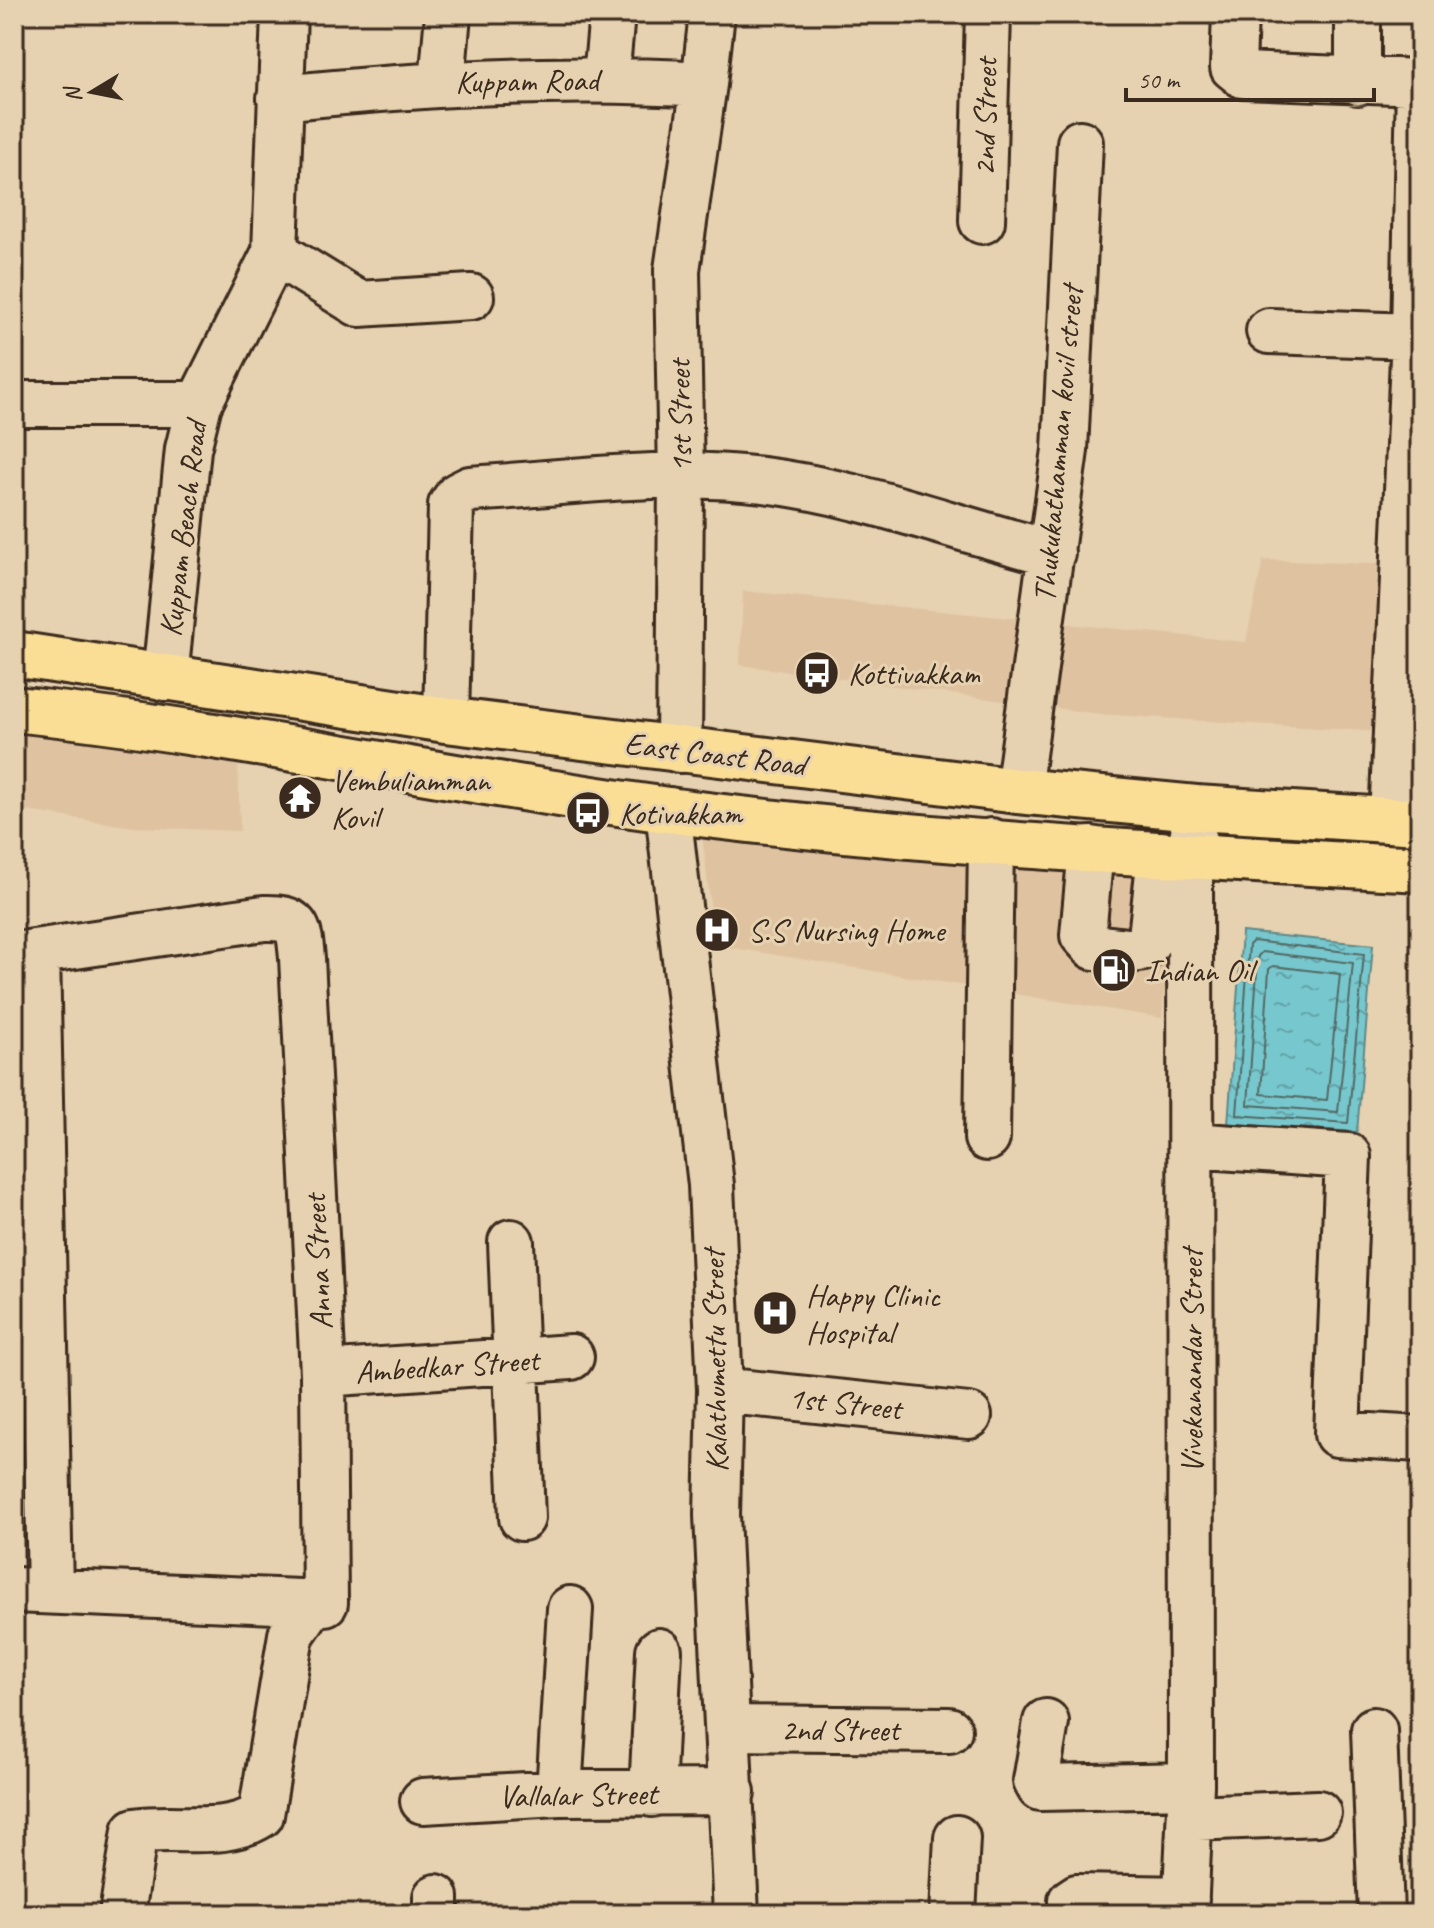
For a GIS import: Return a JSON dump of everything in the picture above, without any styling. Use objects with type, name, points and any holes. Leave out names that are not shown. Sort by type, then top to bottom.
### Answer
[{"type":"main road","name":"East Coast Road","points":[[14,654],[446,720],[1018,791],[1196,808],[1406,821]]},
{"type":"main road","name":"East Coast Road","points":[[14,709],[139,722],[668,810],[1091,849],[1420,869]]},
{"type":"street","name":"Kuppam Beach Road","points":[[165,678],[188,449],[199,404],[275,252],[284,14]]},
{"type":"street","points":[[442,83],[448,14]]},
{"type":"street","points":[[606,78],[612,14]]},
{"type":"street","points":[[704,84],[712,14]]},
{"type":"street","name":"2nd Street","points":[[982,221],[988,14]]},
{"type":"street","points":[[1235,14],[1233,67],[1252,78],[1420,82],[1406,821]]},
{"type":"street","points":[[1358,14],[1358,82]]},
{"type":"street","name":"Kuppam Road","points":[[280,98],[442,83],[606,78],[704,84]]},
{"type":"street","name":"1st Street","points":[[679,750],[681,476],[677,270],[704,84]]},
{"type":"street","name":"Thukukathamman kovil street","points":[[1018,791],[1065,450],[1080,143]]},
{"type":"street","points":[[275,252],[359,304],[471,297]]},
{"type":"street","points":[[1269,331],[1414,336]]},
{"type":"street","points":[[14,404],[199,404]]},
{"type":"street","points":[[446,720],[451,505],[458,495],[470,489],[681,476],[761,479],[863,498],[990,538],[1052,553]]},
{"type":"street","name":"Vivekanandar Street","points":[[1186,1907],[1191,1802],[1191,1145],[1175,855],[1196,808]]},
{"type":"street","name":"Kalathumettu Street","points":[[668,810],[711,1185],[720,1390],[717,1515],[730,1728],[736,1914]]},
{"type":"street","points":[[987,1138],[991,841]]},
{"type":"street","points":[[1091,849],[1083,935],[1094,947],[1127,951],[1144,948],[1151,937],[1175,855]]},
{"type":"street","name":"Anna Street","points":[[25,954],[264,918],[284,917],[294,923],[300,936],[323,1374],[319,1603]]},
{"type":"street","points":[[25,954],[32,1590],[319,1603]]},
{"type":"street","points":[[1191,1145],[1348,1156],[1337,1434],[1420,1439]]},
{"type":"street","points":[[511,1242],[522,1518]]},
{"type":"street","name":"Ambedkar Street","points":[[323,1374],[571,1357]]},
{"type":"street","name":"1st Street","points":[[720,1390],[969,1416]]},
{"type":"street","points":[[122,1914],[135,1831],[221,1829],[247,1824],[261,1815],[291,1635],[319,1603]]},
{"type":"street","points":[[559,1793],[570,1609]]},
{"type":"street","points":[[652,1794],[659,1651]]},
{"type":"street","points":[[1046,1722],[1036,1781],[1040,1788],[1318,1813]]},
{"type":"street","name":"2nd Street","points":[[730,1728],[949,1730]]},
{"type":"street","points":[[1374,1730],[1381,1914]]},
{"type":"street","name":"Vallalar Street","points":[[423,1801],[559,1793],[732,1792]]},
{"type":"street","points":[[953,1914],[957,1838]]},
{"type":"street","points":[[1072,1914],[1071,1901],[1077,1897],[1186,1907]]},
{"type":"shaded area","points":[[1263,560],[1403,565],[1396,733],[1099,714],[740,665],[743,591],[1246,642]]},
{"type":"shaded area","points":[[14,733],[68,735],[238,764],[240,831],[133,827],[14,809]]},
{"type":"shaded area","points":[[702,833],[1173,874],[1162,1018],[715,945]]},
{"type":"water","points":[[1242,932],[1373,945],[1357,1132],[1228,1124]]},
{"type":"place","name":"Kottivakkam","points":[[817,673]]},
{"type":"place","name":"Vembuliamman Kovil","points":[[300,798]]},
{"type":"place","name":"Kotivakkam","points":[[588,813]]},
{"type":"place","name":"S.S Nursing Home","points":[[717,930]]},
{"type":"place","name":"Indian Oil","points":[[1114,970]]},
{"type":"place","name":"Happy Clinic Hospital","points":[[775,1313]]}]
